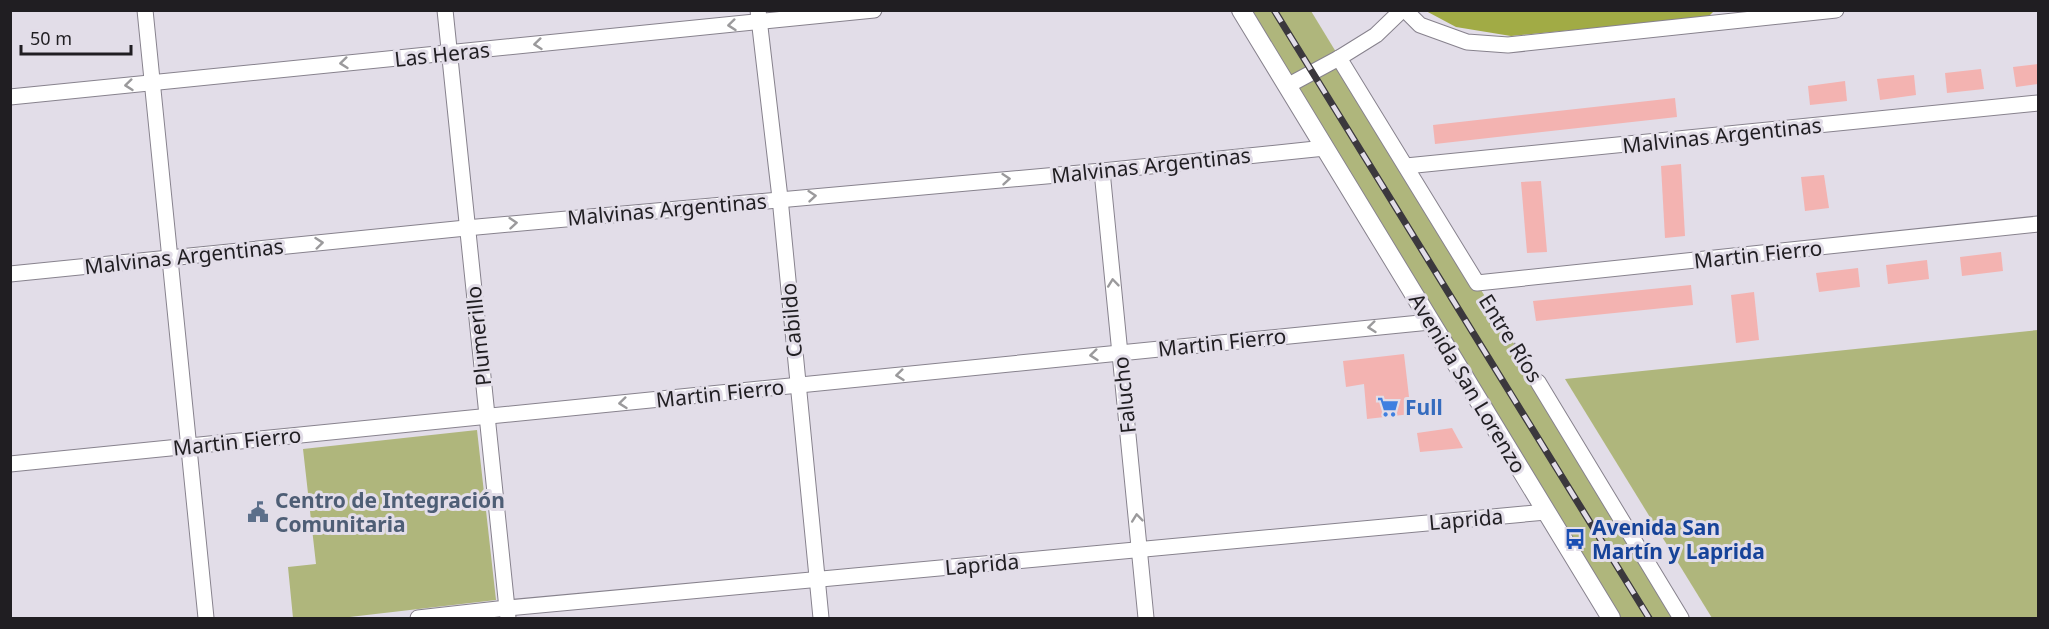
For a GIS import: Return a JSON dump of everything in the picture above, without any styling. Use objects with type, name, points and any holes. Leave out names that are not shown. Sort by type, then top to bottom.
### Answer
[{"type":"main road","name":"Avenida San Lorenzo","points":[[1241,10],[1611,618]]},
{"type":"street","points":[[145,10],[206,618]]},
{"type":"street","name":"Plumerillo","points":[[445,10],[508,613]]},
{"type":"street","name":"Las Heras","points":[[10,97],[449,53],[758,16],[874,10]]},
{"type":"street","points":[[1287,86],[1339,58],[1376,34],[1403,10],[1420,25],[1467,42],[1508,45],[1836,10]]},
{"type":"street","name":"Cabildo","points":[[758,16],[780,198],[821,618]]},
{"type":"street","name":"Entre Ríos","points":[[1339,58],[1477,283]]},
{"type":"street","name":"Malvinas Argentinas","points":[[1406,166],[2038,103]]},
{"type":"street","name":"Malvinas Argentinas","points":[[10,274],[466,228],[780,198],[1102,171],[1324,148]]},
{"type":"street","name":"Falucho","points":[[1102,171],[1146,618]]},
{"type":"street","name":"Martin Fierro","points":[[1477,283],[2038,224]]},
{"type":"street","name":"Martin Fierro","points":[[10,464],[1430,321]]},
{"type":"street","name":"Entre Ríos","points":[[1538,382],[1681,618]]},
{"type":"street","name":"Laprida","points":[[418,618],[508,613],[817,579],[1546,512]]},
{"type":"path","name":"Entre Ríos","points":[[1477,283],[1538,382]]},
{"type":"green space","points":[[1241,11],[1311,11],[1681,618],[1611,618]]},
{"type":"green space","points":[[1426,11],[1714,11],[1708,17],[1511,36],[1456,27]]},
{"type":"green space","points":[[2038,330],[2038,618],[1712,618],[1565,379]]},
{"type":"green space","points":[[477,430],[496,600],[341,618],[293,618],[288,567],[316,564],[303,449]]},
{"type":"building","points":[[2038,64],[2038,84],[2016,87],[2013,67]]},
{"type":"building","points":[[1981,69],[1984,89],[1947,93],[1945,73]]},
{"type":"building","points":[[1914,75],[1916,95],[1880,100],[1877,79]]},
{"type":"building","points":[[1845,81],[1847,101],[1810,105],[1808,86]]},
{"type":"building","points":[[1675,98],[1677,117],[1435,144],[1433,125]]},
{"type":"building","points":[[1681,164],[1685,236],[1665,238],[1661,166]]},
{"type":"building","points":[[1824,175],[1829,208],[1805,211],[1801,177]]},
{"type":"building","points":[[1541,181],[1547,252],[1527,253],[1521,182]]},
{"type":"building","points":[[2001,252],[2003,271],[1962,276],[1960,257]]},
{"type":"building","points":[[1927,260],[1929,279],[1888,284],[1886,265]]},
{"type":"building","points":[[1858,268],[1860,287],[1819,292],[1816,273]]},
{"type":"building","points":[[1691,285],[1693,305],[1536,321],[1533,301]]},
{"type":"building","points":[[1754,292],[1759,340],[1736,343],[1731,295]]},
{"type":"building","points":[[1404,354],[1411,414],[1367,419],[1364,384],[1346,387],[1343,361]]},
{"type":"building","points":[[1452,428],[1463,448],[1420,452],[1417,433]]},
{"type":"railway","points":[[1274,10],[1649,618]]},
{"type":"place","name":"Full","points":[[1388,407]]},
{"type":"place","name":"Centro de Integración Comunitaria","points":[[258,512]]},
{"type":"place","name":"Avenida San Martín y Laprida","points":[[1575,539]]}]
